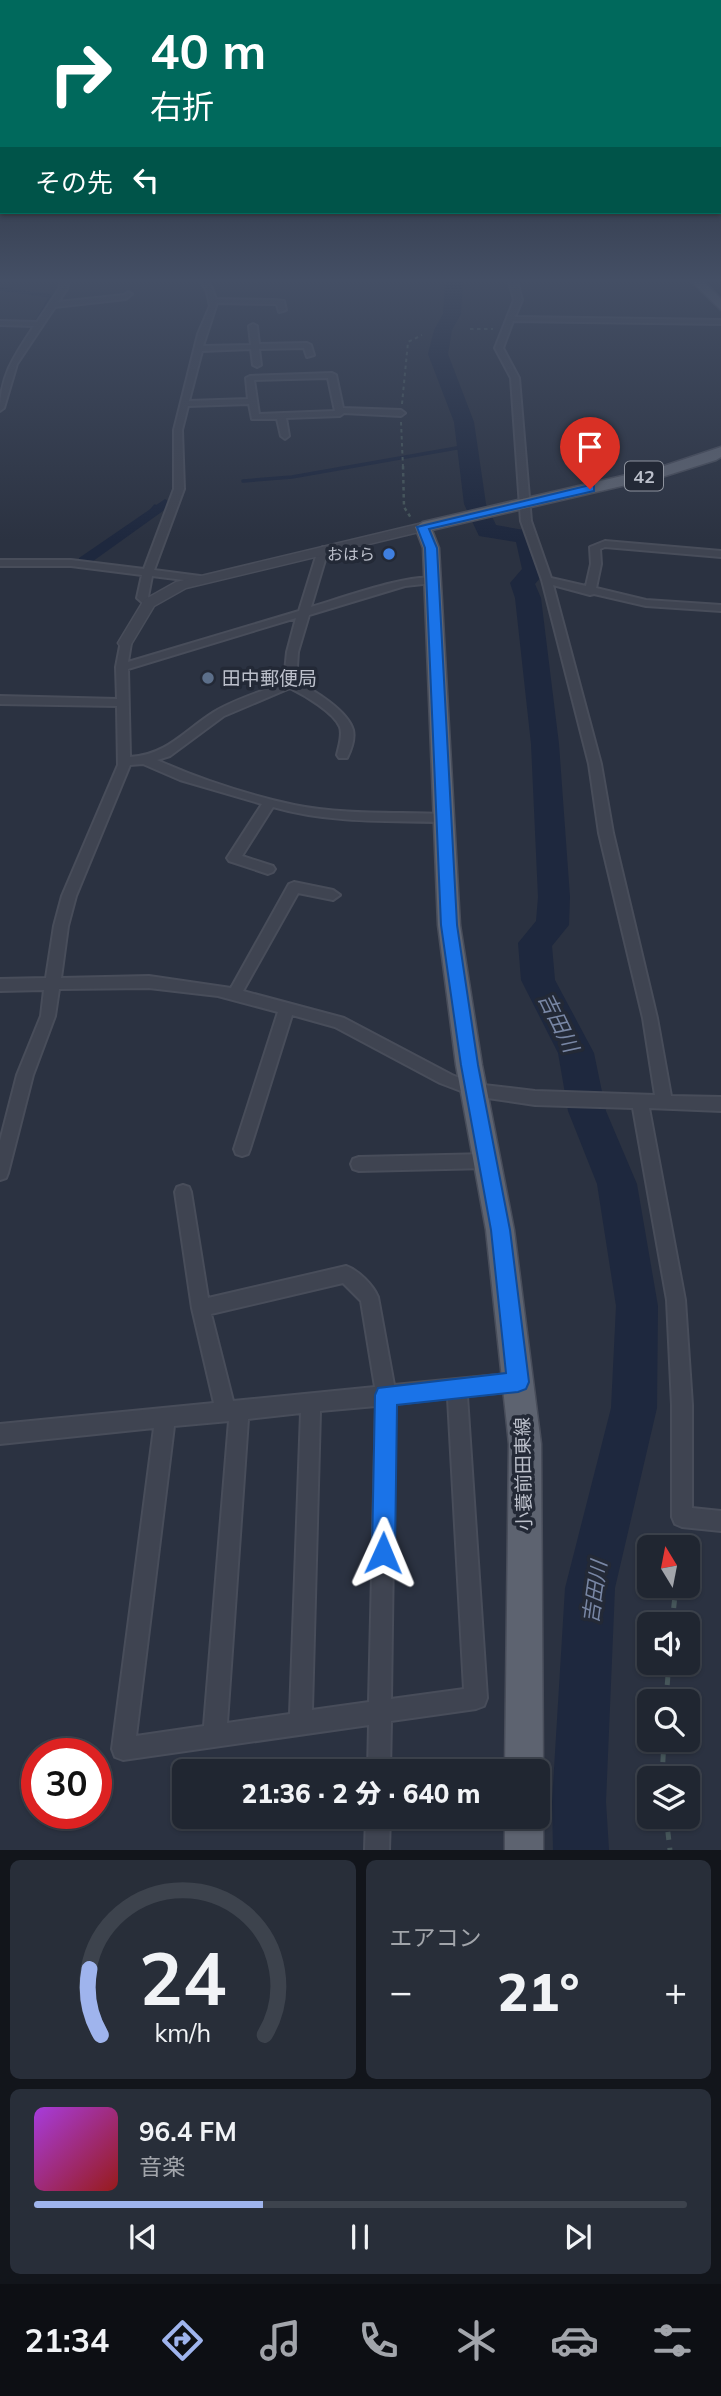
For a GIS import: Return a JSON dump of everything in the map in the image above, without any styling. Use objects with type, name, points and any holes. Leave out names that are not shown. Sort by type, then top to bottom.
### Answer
[{"type":"main road","name":"42","points":[[428,526],[665,471],[711,457],[721,451]]},
{"type":"main road","name":"小蓑前田東線","points":[[428,526],[449,925],[474,1090],[500,1230],[524,1444],[524,1759]]},
{"type":"main road","points":[[524,1829],[524,1850]]},
{"type":"street","points":[[0,408],[3,383],[12,367]]},
{"type":"street","points":[[149,603],[142,598],[148,573],[179,489],[178,430],[194,367]]},
{"type":"street","points":[[509,367],[515,378],[519,504],[547,580],[595,764],[606,833],[650,1018],[664,1101]]},
{"type":"street","points":[[340,410],[332,375],[250,379],[256,417],[340,413],[340,410],[401,413]]},
{"type":"street","points":[[184,404],[252,401]]},
{"type":"street","points":[[281,416],[285,436]]},
{"type":"street","points":[[0,1173],[26,1075],[48,1016],[69,896],[124,761],[122,667],[125,643],[149,603],[164,593],[200,579],[428,526]]},
{"type":"street","points":[[590,592],[596,564],[595,547],[605,544],[721,554]]},
{"type":"street","points":[[290,684],[288,667],[293,657],[294,636],[306,613],[323,550]]},
{"type":"street","points":[[0,563],[71,563],[200,579]]},
{"type":"street","points":[[122,667],[404,583],[432,580]]},
{"type":"street","points":[[547,580],[646,603],[721,608]]},
{"type":"street","points":[[124,761],[145,760],[166,753],[220,713],[290,684],[300,687],[345,723],[348,734],[343,755]]},
{"type":"street","points":[[0,700],[122,704]]},
{"type":"street","points":[[145,760],[184,777],[269,803],[340,815],[444,818]]},
{"type":"street","points":[[268,869],[234,858],[269,803]]},
{"type":"street","points":[[235,993],[294,887],[333,895]]},
{"type":"street","points":[[0,985],[149,982],[235,993],[339,1022],[446,1079],[474,1090],[535,1098],[721,1104]]},
{"type":"street","points":[[243,1149],[287,1007]]},
{"type":"street","points":[[637,1100],[677,1300],[682,1405],[682,1517],[721,1521]]},
{"type":"street","points":[[359,1164],[488,1161]]},
{"type":"street","points":[[183,1192],[201,1308],[232,1411],[215,1735]]},
{"type":"street","points":[[201,1308],[346,1274],[369,1297],[386,1395],[379,1759]]},
{"type":"street","points":[[0,1434],[518,1382]]},
{"type":"street","points":[[165,1419],[123,1749],[476,1698],[457,1388]]},
{"type":"street","points":[[301,1722],[311,1403]]},
{"type":"street","points":[[377,1829],[377,1850]]},
{"type":"path","points":[[406,367],[401,413],[404,508],[428,526]]},
{"type":"path","points":[[668,1829],[670,1850]]},
{"type":"waterway","name":"吉田川","points":[[443,367],[464,422],[475,504],[487,531],[527,537],[535,570],[522,583],[528,598],[545,744],[554,897],[552,925],[535,943],[538,980],[576,1053],[587,1111],[617,1184],[637,1306],[634,1408],[590,1588],[579,1802],[581,1850]]},
{"type":"waterway","points":[[243,481],[292,477],[468,446]]},
{"type":"waterway","points":[[84,561],[165,503]]},
{"type":"waterway","points":[[147,516],[155,506]]},
{"type":"place","name":"おはら","points":[[389,554]]},
{"type":"place","name":"田中郵便局","points":[[208,678]]},
{"type":"route","points":[[383,1553],[386,1395],[518,1382],[500,1230],[459,1002],[449,925],[431,548],[423,527],[590,489]]}]
